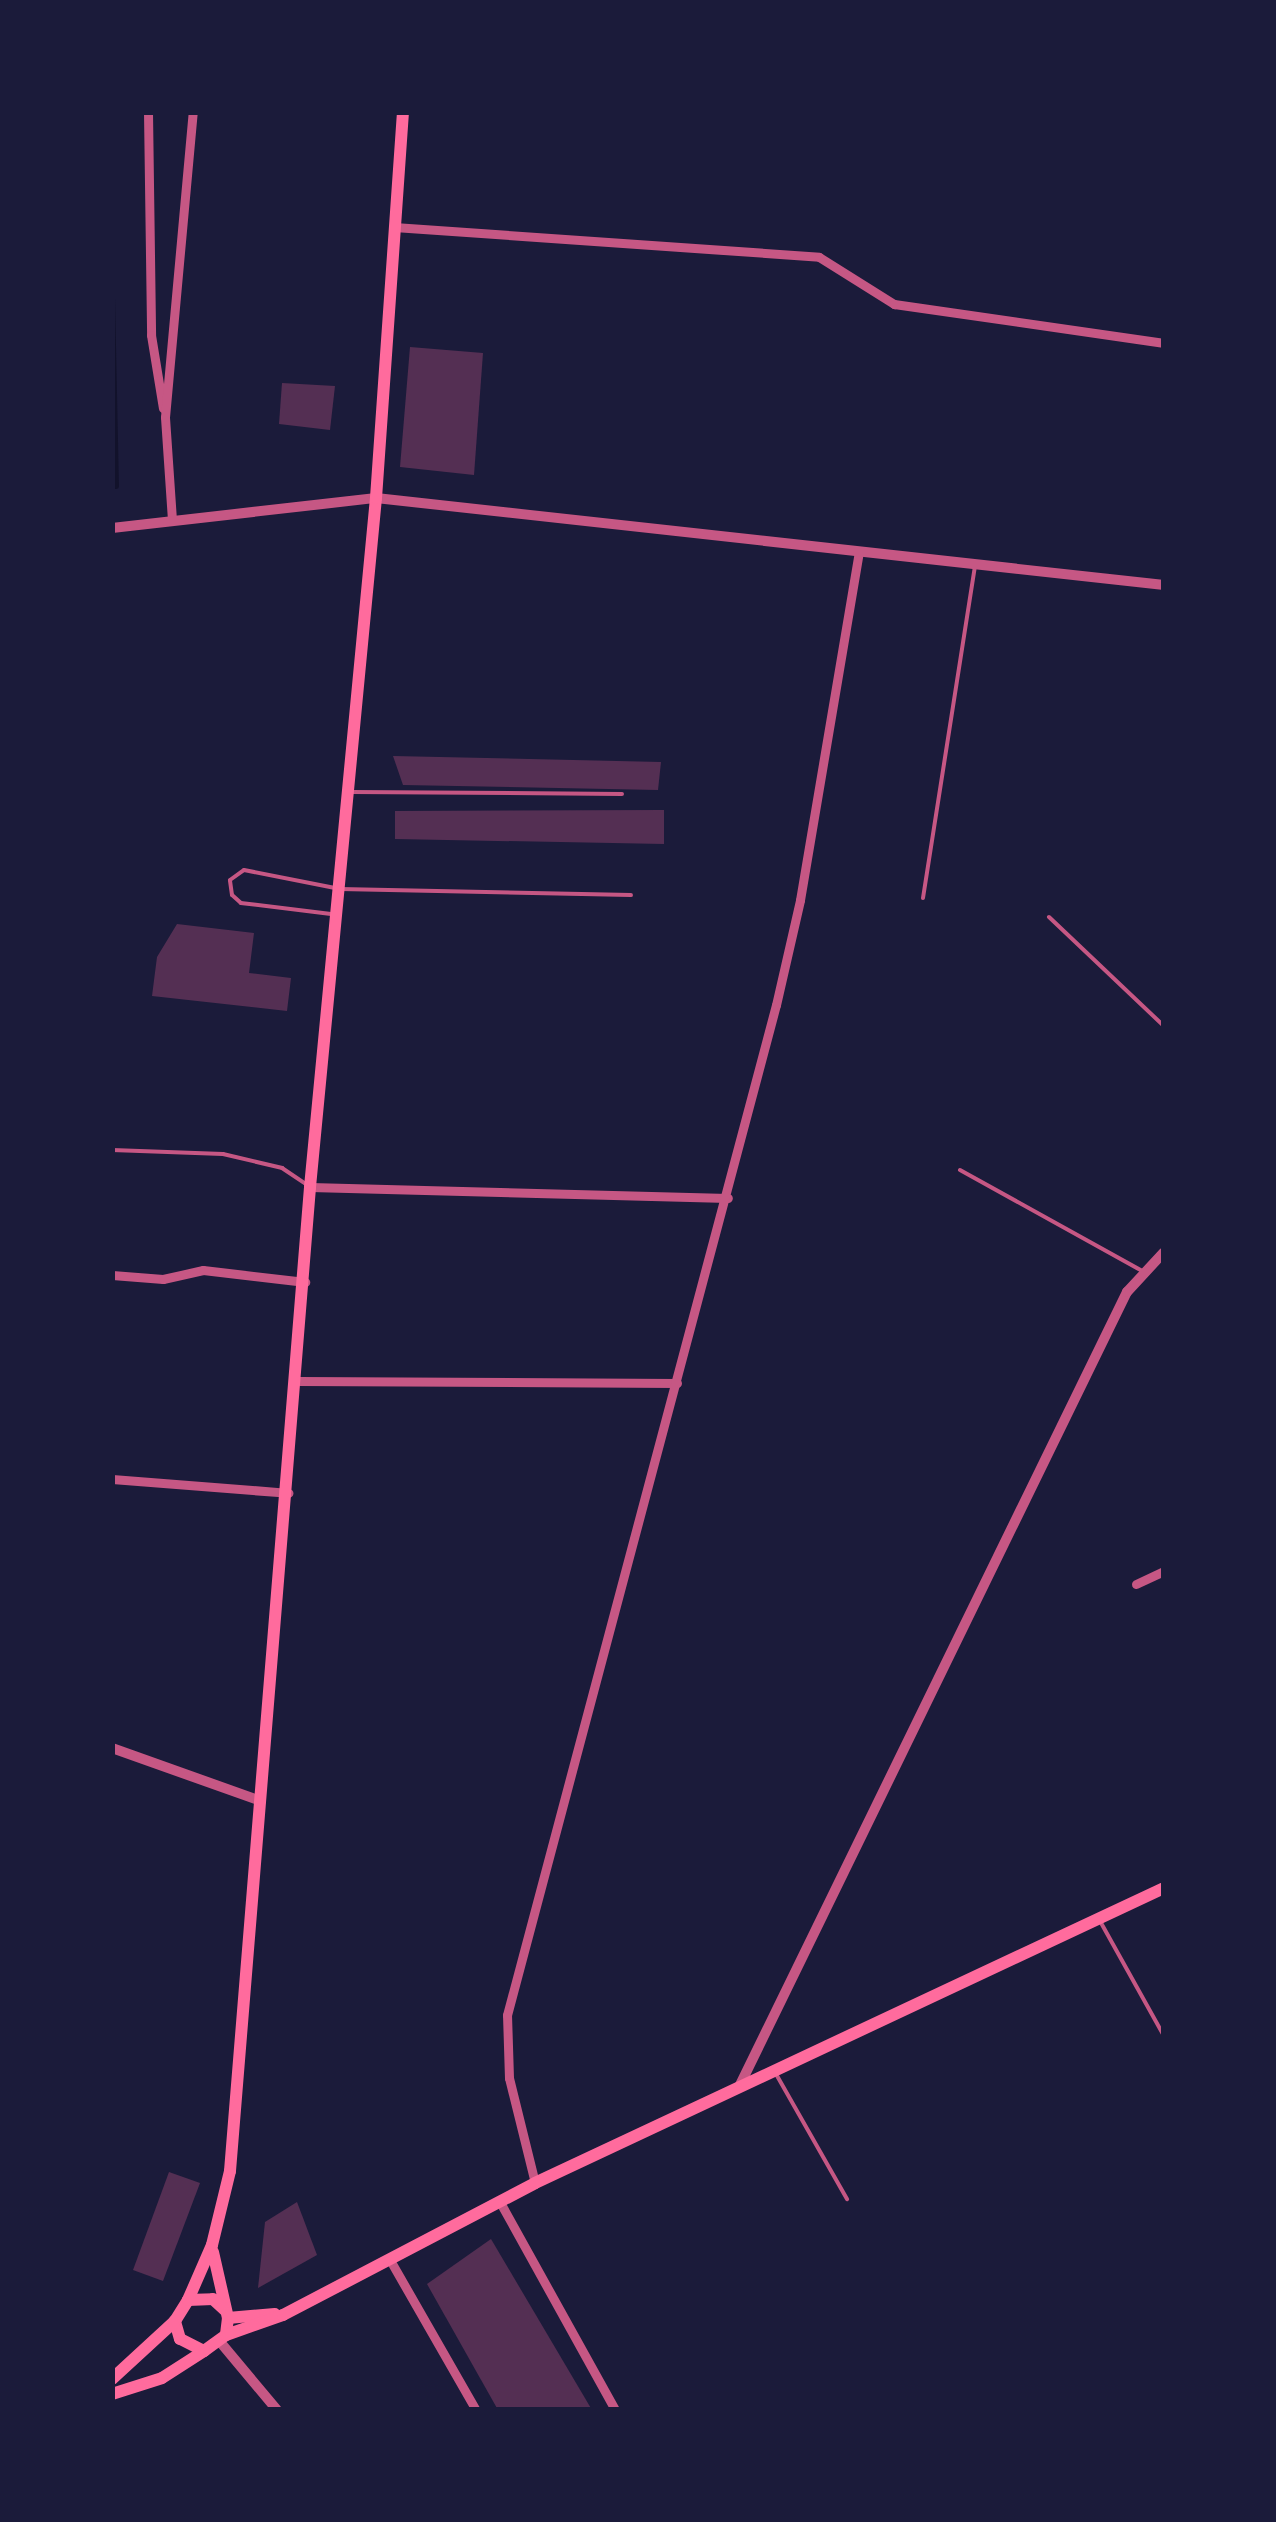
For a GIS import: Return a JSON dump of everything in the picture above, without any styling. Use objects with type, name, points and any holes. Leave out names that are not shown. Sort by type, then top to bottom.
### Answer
[{"type":"main road","points":[[112,2379],[175,2322],[188,2300],[212,2245],[230,2170],[298,1381],[310,1186],[376,498],[404,112]]},
{"type":"main road","points":[[112,2394],[162,2378],[223,2339],[283,2315],[501,2204],[535,2182],[736,2094],[1164,1888]]},
{"type":"main road","points":[[212,2245],[226,2314],[223,2339]]},
{"type":"main road","points":[[188,2300],[213,2299],[226,2314],[283,2315]]},
{"type":"main road","points":[[175,2322],[180,2340],[204,2350]]},
{"type":"street","points":[[148,112],[151,335],[165,417],[172,520]]},
{"type":"street","points":[[165,417],[193,112]]},
{"type":"street","points":[[394,227],[819,257],[894,304],[1164,343]]},
{"type":"street","points":[[112,528],[376,498],[1164,585]]},
{"type":"street","points":[[535,2182],[509,2078],[508,2016],[728,1198],[800,900],[859,552]]},
{"type":"street","points":[[310,1186],[728,1198]]},
{"type":"street","points":[[736,2094],[1142,1271],[1164,1252]]},
{"type":"street","points":[[112,1274],[162,1279],[203,1270],[305,1282]]},
{"type":"street","points":[[298,1381],[678,1383]]},
{"type":"street","points":[[112,1479],[288,1493]]},
{"type":"street","points":[[1136,1584],[1164,1570]]},
{"type":"street","points":[[112,1748],[261,1801]]},
{"type":"street","points":[[501,2204],[615,2410]]},
{"type":"street","points":[[390,2260],[476,2410]]},
{"type":"street","points":[[223,2339],[277,2410]]},
{"type":"lane","points":[[923,898],[975,565]]},
{"type":"lane","points":[[346,792],[622,794]]},
{"type":"lane","points":[[336,915],[241,903],[232,896],[230,880],[244,870],[340,889],[630,894]]},
{"type":"lane","points":[[1048,917],[1164,1026]]},
{"type":"lane","points":[[112,1150],[223,1154],[282,1168],[310,1186]]},
{"type":"lane","points":[[960,1170],[1142,1271]]},
{"type":"lane","points":[[1100,1922],[1164,2036]]},
{"type":"lane","points":[[776,2074],[847,2199]]},
{"type":"building","points":[[410,347],[483,353],[474,475],[400,467]]},
{"type":"building","points":[[282,383],[335,386],[330,430],[279,424]]},
{"type":"building","points":[[393,756],[661,762],[658,790],[403,785]]},
{"type":"building","points":[[664,810],[664,844],[395,839],[395,811]]},
{"type":"building","points":[[177,924],[254,933],[249,973],[291,978],[287,1011],[152,996],[157,957]]},
{"type":"building","points":[[169,2172],[200,2183],[163,2281],[133,2270]]},
{"type":"building","points":[[297,2202],[317,2255],[258,2288],[265,2222]]},
{"type":"building","points":[[491,2239],[592,2410],[498,2410],[427,2284]]},
{"type":"waterway","points":[[112,298],[116,486]]}]
